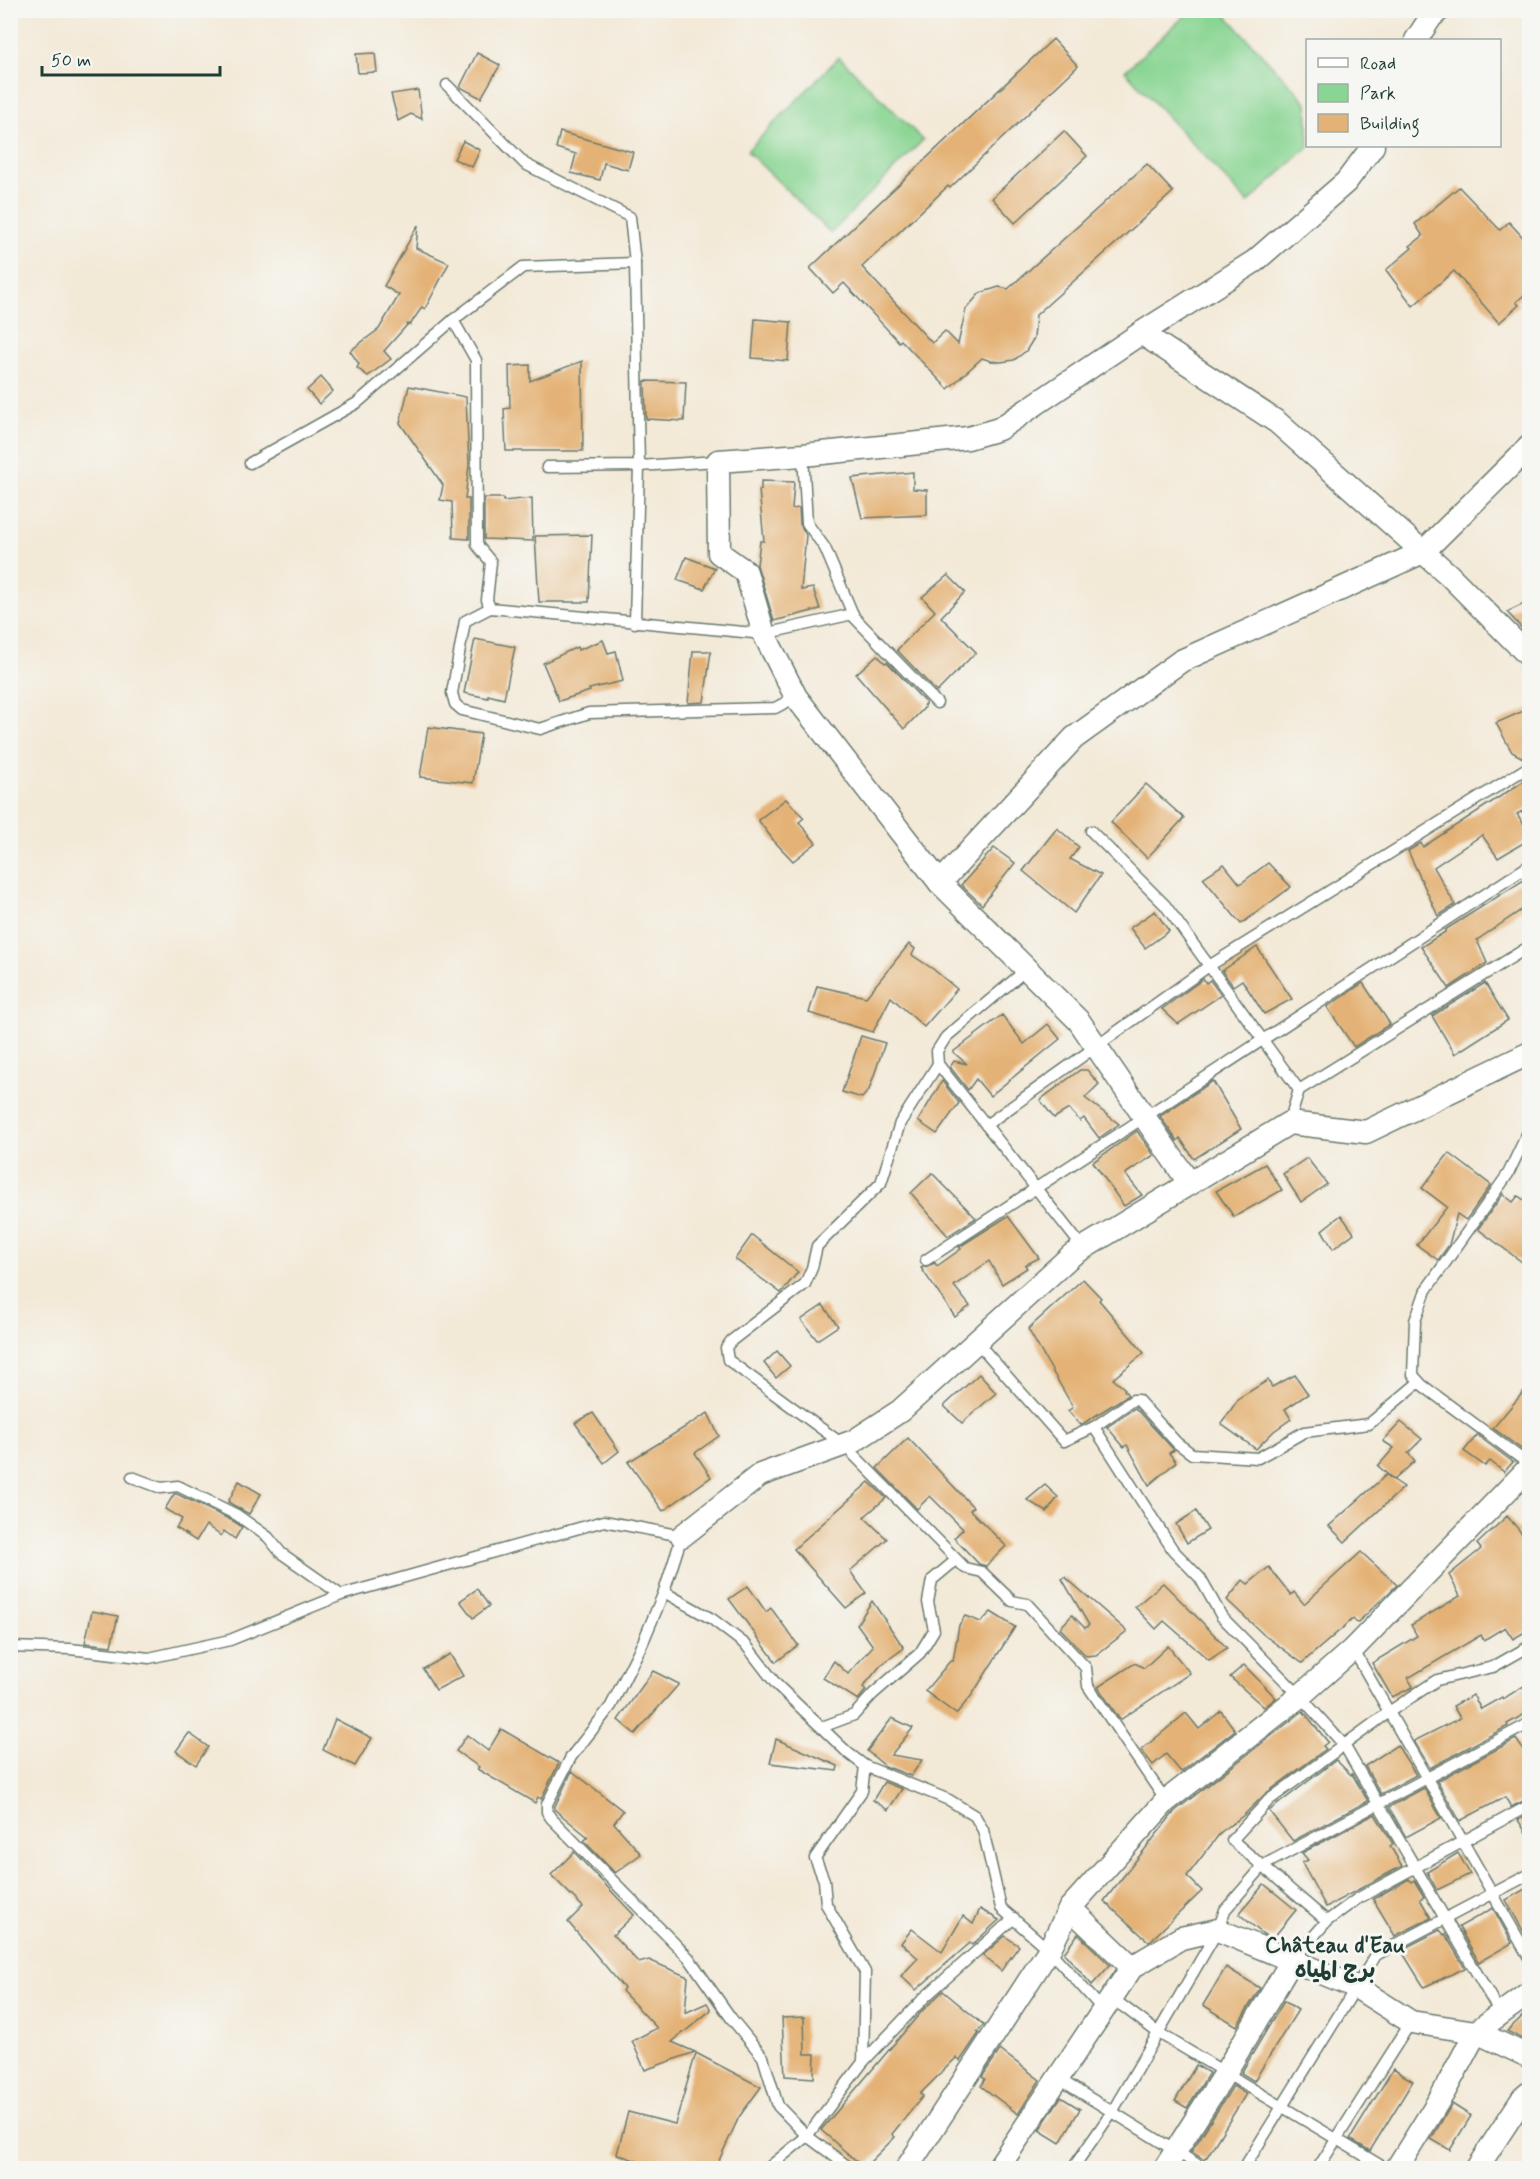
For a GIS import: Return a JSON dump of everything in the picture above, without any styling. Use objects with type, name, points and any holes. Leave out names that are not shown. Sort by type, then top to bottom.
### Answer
[{"type":"street","points":[[1417,39],[1431,17],[1439,10]]},
{"type":"street","points":[[1190,1184],[1079,1021],[940,883],[796,697],[764,634],[746,572],[718,553],[718,461],[803,455],[968,438],[999,429],[1141,333],[1255,261],[1346,182],[1372,147]]},
{"type":"street","points":[[1141,333],[1277,422],[1449,575],[1530,657]]},
{"type":"street","points":[[940,883],[1074,738],[1181,661],[1423,552],[1530,446]]},
{"type":"street","points":[[682,1536],[760,1475],[845,1446],[900,1411],[1072,1255],[1289,1123],[1366,1132],[1530,1053]]},
{"type":"street","points":[[907,2169],[1050,1950],[1070,1908],[1166,1801],[1300,1696],[1353,1649],[1527,1474]]},
{"type":"street","points":[[1070,1908],[1132,1967]]},
{"type":"street","points":[[1004,2165],[1132,1967],[1181,1938],[1218,1930],[1356,1987],[1411,2022],[1476,2032],[1530,2057]]},
{"type":"street","points":[[1170,2160],[1291,1962]]},
{"type":"street","points":[[1397,2169],[1444,2092],[1476,2032],[1530,1992]]},
{"type":"street","points":[[1477,2169],[1523,2098],[1530,2092]]},
{"type":"lane","points":[[447,85],[525,164],[630,217],[635,263],[639,466],[636,622]]},
{"type":"lane","points":[[250,463],[357,403],[453,320],[523,267],[635,263]]},
{"type":"lane","points":[[453,320],[476,360],[477,545],[491,562],[487,600],[490,608]]},
{"type":"lane","points":[[803,455],[807,523],[825,548],[853,614],[937,703]]},
{"type":"lane","points":[[547,467],[639,466],[718,461]]},
{"type":"lane","points":[[796,697],[775,708],[589,713],[540,729],[462,710],[455,704],[452,693],[465,621],[490,608],[764,634],[853,614]]},
{"type":"lane","points":[[986,1125],[1209,966],[1530,766]]},
{"type":"lane","points":[[1092,831],[1165,905],[1299,1090]]},
{"type":"lane","points":[[926,1260],[1530,865]]},
{"type":"lane","points":[[1289,1123],[1299,1090],[1530,946]]},
{"type":"lane","points":[[1027,969],[946,1037],[937,1051],[938,1064],[1083,1248]]},
{"type":"lane","points":[[938,1064],[900,1124],[881,1183],[817,1246],[812,1268],[805,1284],[731,1341],[726,1348],[728,1360],[845,1446],[965,1568],[982,1572],[1012,1601],[1027,1604],[1086,1668],[1088,1686],[1166,1801]]},
{"type":"lane","points":[[1527,1474],[1413,1375],[1415,1321],[1426,1290],[1508,1174],[1530,1128]]},
{"type":"lane","points":[[976,1341],[1064,1441],[1094,1427],[1133,1400],[1138,1400],[1177,1443],[1192,1454],[1258,1458],[1304,1432],[1369,1424],[1419,1382]]},
{"type":"lane","points":[[1094,1427],[1173,1550],[1200,1578],[1222,1617],[1300,1696],[1344,1745],[1500,2013]]},
{"type":"lane","points":[[132,1477],[161,1488],[178,1486],[237,1515],[268,1537],[281,1553],[341,1595]]},
{"type":"lane","points":[[10,1647],[70,1649],[150,1658],[230,1641],[341,1595],[604,1521],[682,1536],[664,1592],[643,1642],[611,1706],[571,1757],[548,1804],[548,1812],[551,1818],[689,1958],[731,2018],[763,2057],[778,2106],[807,2136],[845,2168]]},
{"type":"lane","points":[[822,1727],[854,1715],[873,1694],[920,1653],[934,1630],[928,1602],[932,1580],[956,1560]]},
{"type":"lane","points":[[664,1592],[712,1619],[746,1646],[776,1684],[864,1766],[949,1800],[975,1816],[983,1830],[1001,1908],[1108,2004],[1385,2169]]},
{"type":"lane","points":[[1327,1921],[1232,1840],[1269,1800],[1389,1712],[1437,1680],[1492,1667],[1530,1646]]},
{"type":"lane","points":[[1353,1649],[1530,1959]]},
{"type":"lane","points":[[1073,2169],[1112,2112],[1218,1930],[1225,1910],[1264,1866],[1530,1723]]},
{"type":"lane","points":[[863,2062],[865,1972],[826,1904],[824,1880],[815,1858],[862,1791],[864,1766]]},
{"type":"lane","points":[[1291,1962],[1327,1921],[1357,1899],[1530,1805]]},
{"type":"lane","points":[[1244,2169],[1376,1955],[1530,1874]]},
{"type":"lane","points":[[768,2169],[807,2136],[863,2062],[925,1997],[1014,1918]]},
{"type":"lane","points":[[1318,2169],[1411,2022]]},
{"type":"lane","points":[[1059,2079],[1112,2112],[1170,2160],[1203,2169]]},
{"type":"green space","points":[[1190,11],[1222,11],[1306,102],[1306,147],[1308,147],[1248,203],[1125,71]]},
{"type":"green space","points":[[839,57],[923,140],[831,233],[747,151]]},
{"type":"building","points":[[1053,39],[1078,66],[950,188],[948,186],[862,267],[932,343],[945,331],[958,344],[966,309],[980,293],[999,287],[1008,289],[1147,164],[1173,192],[1036,315],[1034,338],[1026,351],[1014,360],[1001,362],[982,358],[948,389],[901,340],[899,342],[844,283],[833,293],[810,268]]},
{"type":"building","points":[[375,53],[377,72],[358,73],[356,54]]},
{"type":"building","points":[[477,53],[500,65],[481,98],[460,87]]},
{"type":"building","points":[[418,90],[422,119],[411,114],[398,121],[391,94]]},
{"type":"building","points":[[1064,131],[1087,156],[1015,223],[992,198]]},
{"type":"building","points":[[560,132],[633,152],[628,170],[604,163],[600,180],[571,173],[576,154],[556,148]]},
{"type":"building","points":[[463,141],[480,150],[472,167],[454,159]]},
{"type":"building","points":[[1459,187],[1500,230],[1509,222],[1530,245],[1530,290],[1516,302],[1519,305],[1499,323],[1454,271],[1413,306],[1386,270],[1423,236],[1415,224]]},
{"type":"building","points":[[418,225],[416,248],[449,263],[425,309],[422,307],[410,325],[408,324],[384,351],[391,359],[368,376],[357,368],[359,364],[350,351],[379,329],[399,295],[384,286]]},
{"type":"building","points":[[755,319],[791,322],[788,361],[752,358]]},
{"type":"building","points":[[582,361],[583,451],[506,451],[504,409],[510,408],[509,366],[530,365],[530,381]]},
{"type":"building","points":[[321,377],[333,391],[319,404],[307,390]]},
{"type":"building","points":[[645,381],[686,382],[684,421],[646,419]]},
{"type":"building","points":[[409,386],[466,397],[469,465],[465,499],[469,499],[469,539],[453,538],[452,502],[440,500],[443,485],[400,423]]},
{"type":"building","points":[[913,472],[913,489],[927,490],[927,515],[862,518],[852,478]]},
{"type":"building","points":[[761,481],[794,482],[792,509],[799,508],[800,524],[806,535],[801,590],[813,588],[820,609],[774,621],[757,565],[760,541],[764,541],[759,490],[761,490]]},
{"type":"building","points":[[484,498],[503,498],[503,501],[532,498],[533,541],[484,539]]},
{"type":"building","points":[[592,535],[589,602],[539,602],[535,536]]},
{"type":"building","points":[[686,557],[715,568],[704,589],[677,580]]},
{"type":"building","points":[[948,575],[965,592],[941,617],[976,652],[937,692],[897,650],[935,611],[922,597]]},
{"type":"building","points":[[1530,601],[1530,637],[1507,612]]},
{"type":"building","points":[[475,639],[515,647],[504,699],[464,693]]},
{"type":"building","points":[[603,640],[608,653],[616,651],[623,681],[589,689],[590,691],[559,701],[543,663],[577,647],[578,650]]},
{"type":"building","points":[[693,651],[711,651],[704,702],[688,703]]},
{"type":"building","points":[[877,655],[885,663],[887,662],[926,703],[925,707],[904,729],[856,674]]},
{"type":"building","points":[[1530,708],[1530,759],[1526,760],[1512,752],[1496,723]]},
{"type":"building","points":[[428,727],[481,734],[473,783],[420,777]]},
{"type":"building","points":[[1530,777],[1530,807],[1517,814],[1530,833],[1530,839],[1498,858],[1482,835],[1434,867],[1455,905],[1438,916],[1408,851],[1421,843],[1423,847]]},
{"type":"building","points":[[1146,784],[1184,818],[1147,858],[1111,822]]},
{"type":"building","points":[[786,799],[804,818],[799,822],[816,843],[793,861],[758,820]]},
{"type":"building","points":[[1057,828],[1079,847],[1070,859],[1101,875],[1074,913],[1023,871]]},
{"type":"building","points":[[994,848],[1015,863],[982,905],[961,885]]},
{"type":"building","points":[[1268,863],[1291,887],[1241,924],[1203,878],[1224,864],[1240,884]]},
{"type":"building","points":[[1530,876],[1530,904],[1477,940],[1487,963],[1449,988],[1421,947]]},
{"type":"building","points":[[1155,911],[1169,931],[1145,948],[1130,928]]},
{"type":"building","points":[[909,944],[915,949],[912,955],[957,989],[924,1027],[891,997],[873,1032],[809,1013],[817,986],[866,997]]},
{"type":"building","points":[[1257,947],[1292,999],[1264,1014],[1242,980],[1233,986],[1222,971]]},
{"type":"building","points":[[1203,979],[1206,983],[1210,980],[1221,995],[1178,1024],[1162,1009]]},
{"type":"building","points":[[1363,983],[1390,1024],[1354,1047],[1327,1007]]},
{"type":"building","points":[[1485,983],[1508,1020],[1455,1054],[1432,1016]]},
{"type":"building","points":[[1002,1015],[1024,1044],[1048,1024],[1060,1039],[990,1096],[976,1079],[968,1090],[950,1067],[954,1061],[967,1064],[953,1052]]},
{"type":"building","points":[[861,1036],[885,1043],[869,1090],[862,1098],[842,1092]]},
{"type":"building","points":[[1080,1070],[1087,1070],[1099,1084],[1085,1098],[1119,1124],[1099,1138],[1084,1118],[1080,1121],[1069,1109],[1054,1118],[1040,1100]]},
{"type":"building","points":[[942,1081],[959,1103],[937,1134],[918,1121]]},
{"type":"building","points":[[1213,1081],[1241,1129],[1194,1159],[1180,1138],[1177,1141],[1160,1116]]},
{"type":"building","points":[[1137,1131],[1154,1155],[1125,1174],[1142,1195],[1124,1206],[1093,1162]]},
{"type":"building","points":[[1449,1153],[1491,1185],[1466,1220],[1457,1214],[1449,1245],[1438,1260],[1417,1245],[1447,1207],[1422,1188]]},
{"type":"building","points":[[1307,1158],[1327,1184],[1301,1202],[1283,1174]]},
{"type":"building","points":[[1265,1164],[1282,1190],[1234,1217],[1216,1191]]},
{"type":"building","points":[[932,1173],[976,1218],[948,1236],[911,1193]]},
{"type":"building","points":[[1503,1194],[1513,1202],[1518,1196],[1530,1204],[1530,1252],[1522,1262],[1478,1229]]},
{"type":"building","points":[[1341,1215],[1354,1233],[1333,1249],[1322,1230]]},
{"type":"building","points":[[1008,1216],[1039,1258],[1025,1265],[1027,1268],[1002,1284],[989,1261],[954,1286],[970,1306],[955,1317],[921,1268],[935,1263],[937,1266],[961,1249],[959,1247]]},
{"type":"building","points":[[752,1235],[798,1272],[781,1293],[735,1259]]},
{"type":"building","points":[[1083,1279],[1101,1298],[1099,1300],[1144,1353],[1113,1379],[1125,1389],[1128,1395],[1081,1425],[1068,1411],[1073,1407],[1028,1329]]},
{"type":"building","points":[[823,1305],[838,1326],[817,1340],[801,1320]]},
{"type":"building","points":[[777,1351],[790,1366],[776,1378],[764,1363]]},
{"type":"building","points":[[979,1374],[996,1393],[962,1423],[944,1406]]},
{"type":"building","points":[[1295,1375],[1308,1394],[1285,1409],[1291,1419],[1274,1431],[1256,1449],[1221,1424],[1239,1398],[1268,1380],[1272,1387]]},
{"type":"building","points":[[1530,1384],[1530,1444],[1524,1451],[1493,1428]]},
{"type":"building","points":[[1135,1408],[1174,1450],[1169,1453],[1176,1462],[1149,1485],[1127,1445],[1124,1447],[1107,1427]]},
{"type":"building","points":[[593,1413],[619,1451],[604,1463],[575,1423]]},
{"type":"building","points":[[708,1413],[719,1436],[695,1453],[711,1477],[663,1511],[628,1462]]},
{"type":"building","points":[[1401,1422],[1422,1439],[1408,1453],[1415,1461],[1394,1480],[1378,1466],[1394,1448],[1383,1441]]},
{"type":"building","points":[[1477,1435],[1513,1462],[1504,1472],[1490,1461],[1485,1466],[1464,1451]]},
{"type":"building","points":[[908,1438],[973,1507],[970,1510],[1006,1546],[986,1566],[979,1564],[954,1538],[963,1529],[930,1496],[917,1509],[877,1468]]},
{"type":"building","points":[[1386,1475],[1404,1487],[1345,1542],[1329,1526]]},
{"type":"building","points":[[239,1481],[261,1494],[249,1514],[228,1502]]},
{"type":"building","points":[[869,1482],[886,1498],[864,1517],[887,1539],[850,1571],[866,1593],[846,1608],[794,1549]]},
{"type":"building","points":[[1045,1485],[1058,1497],[1047,1512],[1027,1500]]},
{"type":"building","points":[[174,1494],[242,1527],[235,1539],[224,1531],[221,1536],[206,1525],[196,1541],[176,1528],[182,1519],[165,1509]]},
{"type":"building","points":[[1196,1511],[1208,1530],[1187,1543],[1176,1524]]},
{"type":"building","points":[[1507,1516],[1530,1543],[1530,1629],[1513,1639],[1505,1627],[1484,1640],[1481,1635],[1408,1678],[1413,1687],[1392,1697],[1372,1663],[1417,1636],[1411,1625],[1460,1596],[1449,1575],[1481,1549],[1477,1544]]},
{"type":"building","points":[[1361,1552],[1397,1585],[1357,1623],[1353,1619],[1302,1663],[1264,1635],[1227,1600],[1243,1580],[1248,1584],[1269,1567],[1291,1595],[1294,1592],[1304,1604]]},
{"type":"building","points":[[1065,1577],[1127,1631],[1096,1655],[1086,1656],[1060,1628],[1072,1615],[1085,1628],[1089,1625],[1062,1579]]},
{"type":"building","points":[[1163,1583],[1227,1648],[1209,1660],[1164,1621],[1156,1629],[1135,1607]]},
{"type":"building","points":[[748,1586],[766,1612],[771,1608],[798,1645],[776,1662],[729,1599]]},
{"type":"building","points":[[477,1589],[489,1606],[473,1618],[460,1601]]},
{"type":"building","points":[[872,1601],[904,1648],[881,1665],[863,1687],[866,1690],[858,1700],[823,1678],[834,1661],[848,1674],[873,1646],[857,1624]]},
{"type":"building","points":[[92,1611],[118,1616],[111,1646],[85,1643]]},
{"type":"building","points":[[991,1612],[1015,1627],[972,1695],[956,1714],[925,1691],[951,1660],[953,1661],[959,1625],[965,1616],[981,1622]]},
{"type":"building","points":[[1168,1646],[1190,1673],[1120,1720],[1098,1687],[1135,1663],[1144,1668]]},
{"type":"building","points":[[450,1654],[463,1676],[436,1690],[423,1669]]},
{"type":"building","points":[[1244,1665],[1276,1698],[1264,1707],[1230,1677]]},
{"type":"building","points":[[653,1671],[679,1684],[635,1734],[618,1720]]},
{"type":"building","points":[[1530,1682],[1530,1711],[1507,1724],[1508,1726],[1430,1768],[1414,1741],[1460,1718],[1453,1706],[1473,1695],[1481,1709],[1502,1697],[1503,1699]]},
{"type":"building","points":[[1221,1711],[1235,1730],[1181,1772],[1166,1754],[1153,1765],[1141,1750],[1186,1713],[1199,1729]]},
{"type":"building","points":[[1303,1711],[1328,1742],[1323,1746],[1326,1749],[1265,1794],[1244,1815],[1221,1832],[1187,1876],[1202,1891],[1149,1942],[1104,1901],[1175,1811]]},
{"type":"building","points":[[892,1718],[913,1728],[891,1755],[922,1760],[911,1776],[885,1766],[867,1751]]},
{"type":"building","points":[[335,1719],[372,1738],[355,1766],[323,1750]]},
{"type":"building","points":[[501,1729],[559,1763],[541,1799],[538,1797],[535,1803],[477,1769],[479,1767],[456,1751],[467,1735],[488,1751]]},
{"type":"building","points":[[189,1733],[208,1747],[196,1765],[176,1751]]},
{"type":"building","points":[[776,1739],[838,1766],[837,1771],[770,1763]]},
{"type":"building","points":[[1516,1739],[1530,1760],[1530,1798],[1511,1807],[1505,1797],[1460,1821],[1437,1781]]},
{"type":"building","points":[[1397,1745],[1416,1775],[1381,1794],[1365,1766]]},
{"type":"building","points":[[1336,1760],[1352,1774],[1368,1801],[1293,1841],[1269,1811]]},
{"type":"building","points":[[572,1771],[623,1811],[614,1823],[641,1854],[615,1873],[584,1841],[588,1837],[555,1810]]},
{"type":"building","points":[[884,1782],[902,1789],[888,1810],[873,1800]]},
{"type":"building","points":[[1424,1788],[1441,1818],[1406,1837],[1389,1807]]},
{"type":"building","points":[[1375,1814],[1393,1844],[1390,1846],[1402,1866],[1326,1907],[1302,1863],[1308,1860],[1302,1853]]},
{"type":"building","points":[[1530,1814],[1530,1839],[1518,1820]]},
{"type":"building","points":[[574,1852],[634,1915],[613,1935],[639,1963],[649,1960],[688,1977],[685,2013],[707,2003],[711,2010],[672,2042],[695,2052],[645,2070],[632,2041],[657,2028],[622,1991],[624,1988],[568,1922],[583,1907],[551,1875]]},
{"type":"building","points":[[1458,1853],[1470,1874],[1437,1890],[1427,1872]]},
{"type":"building","points":[[1409,1879],[1411,1882],[1414,1880],[1424,1897],[1420,1899],[1431,1918],[1395,1936],[1373,1899]]},
{"type":"building","points":[[1264,1884],[1296,1910],[1273,1938],[1263,1934],[1239,1914]]},
{"type":"building","points":[[1530,1886],[1530,1934],[1526,1936],[1506,1900]]},
{"type":"building","points":[[1493,1908],[1512,1943],[1479,1962],[1459,1927]]},
{"type":"building","points":[[980,1909],[999,1920],[972,1945],[970,1943],[916,1990],[901,1976],[918,1958],[901,1943],[912,1929],[942,1952],[963,1916],[973,1924]]},
{"type":"building","points":[[1440,1930],[1445,1934],[1465,1968],[1424,1987],[1401,1950]]},
{"type":"building","points":[[1078,1934],[1110,1965],[1092,1985],[1064,1953]]},
{"type":"building","points":[[1005,1936],[1019,1946],[1001,1971],[983,1955]]},
{"type":"building","points":[[1226,1967],[1260,1988],[1237,2026],[1203,2005]]},
{"type":"building","points":[[943,1991],[984,2025],[977,2032],[979,2033],[960,2061],[956,2058],[920,2094],[923,2096],[892,2134],[895,2137],[864,2168],[821,2130],[922,2011]]},
{"type":"building","points":[[1284,2001],[1298,2010],[1254,2081],[1241,2073]]},
{"type":"building","points":[[1530,2009],[1530,2042],[1507,2031]]},
{"type":"building","points":[[804,2017],[805,2054],[815,2054],[814,2078],[785,2076],[782,2018]]},
{"type":"building","points":[[1000,2050],[1040,2080],[1018,2114],[981,2086],[985,2079],[982,2077]]},
{"type":"building","points":[[696,2053],[761,2087],[739,2117],[715,2169],[641,2169],[643,2163],[617,2154],[628,2112],[675,2124]]},
{"type":"building","points":[[1196,2065],[1209,2073],[1187,2108],[1175,2101]]},
{"type":"building","points":[[1393,2069],[1413,2081],[1370,2151],[1350,2139]]},
{"type":"building","points":[[1233,2086],[1246,2094],[1205,2160],[1191,2152]]},
{"type":"building","points":[[1061,2097],[1080,2109],[1060,2143],[1039,2130]]},
{"type":"building","points":[[1452,2104],[1471,2116],[1450,2150],[1431,2139]]},
{"type":"district","name":"Château d'Eau برج المياه","points":[[1335,1956]]}]
